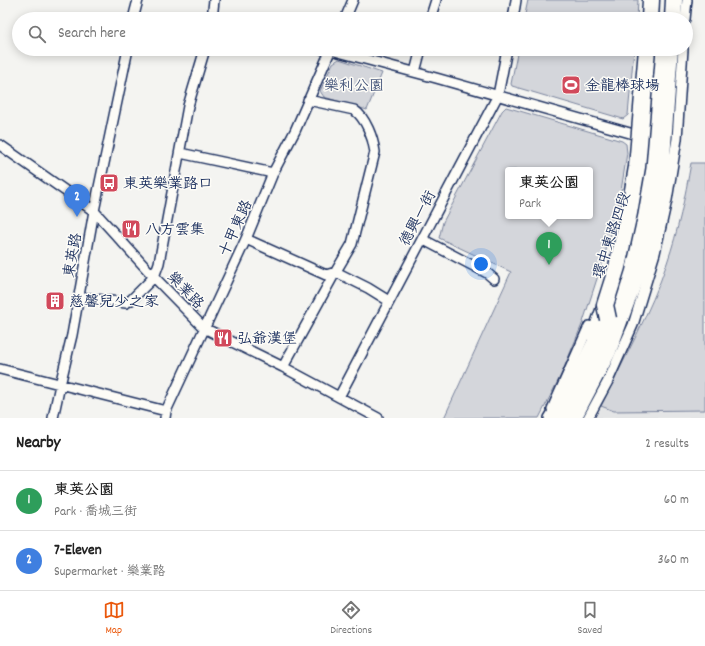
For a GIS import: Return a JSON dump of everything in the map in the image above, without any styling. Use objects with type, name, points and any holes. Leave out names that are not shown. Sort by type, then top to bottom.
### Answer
[{"type":"highway","points":[[650,12],[651,0]]},
{"type":"highway","points":[[661,12],[662,0]]},
{"type":"highway","points":[[673,12],[674,0]]},
{"type":"highway","points":[[608,318],[605,305],[619,259],[637,167],[646,56]]},
{"type":"highway","points":[[558,418],[608,318],[626,269],[644,194],[657,56]]},
{"type":"highway","points":[[573,418],[608,351],[645,252],[662,171],[670,56]]},
{"type":"street","points":[[135,12],[138,0]]},
{"type":"street","points":[[213,12],[214,0]]},
{"type":"street","points":[[348,12],[353,0]]},
{"type":"street","points":[[432,12],[436,0]]},
{"type":"street","points":[[514,12],[516,0]]},
{"type":"street","points":[[645,12],[646,0]]},
{"type":"street","points":[[657,12],[658,0]]},
{"type":"street","points":[[685,12],[686,0]]},
{"type":"street","name":"東英路","points":[[54,418],[72,335],[94,212],[127,56]]},
{"type":"street","points":[[79,297],[126,303],[131,300],[154,277],[159,263],[188,106],[204,56]]},
{"type":"street","name":"十甲東路","points":[[166,415],[204,328],[246,239],[274,173],[295,131],[325,56]]},
{"type":"street","points":[[354,56],[637,135]]},
{"type":"street","points":[[415,72],[420,56]]},
{"type":"street","name":"德興一街","points":[[339,397],[498,95],[506,56]]},
{"type":"street","name":"環中東路四段","points":[[548,418],[596,309],[618,240],[637,135],[643,56]]},
{"type":"street","name":"環中東路四段","points":[[548,418],[567,388],[589,341],[635,216],[648,136],[654,56]]},
{"type":"street","points":[[588,418],[608,381],[633,325],[655,253],[667,200],[677,139],[683,56]]},
{"type":"street","points":[[283,367],[352,244],[375,152],[374,144],[365,123],[358,112],[308,100]]},
{"type":"street","name":"樂業路","points":[[0,145],[94,212],[204,328],[283,367],[378,418]]},
{"type":"street","points":[[180,153],[274,173]]},
{"type":"street","points":[[246,239],[326,275],[336,272],[368,288],[389,301]]},
{"type":"street","points":[[422,239],[487,273],[494,280]]},
{"type":"street","points":[[0,369],[166,415]]},
{"type":"shaded area","points":[[601,406],[614,411],[705,410],[705,418],[595,418]]},
{"type":"green space","points":[[528,0],[638,0],[637,12],[525,12]]},
{"type":"green space","name":"金龍棒球場","points":[[517,56],[633,56],[628,115],[623,119],[512,86],[511,84]]},
{"type":"green space","name":"樂利公園","points":[[339,59],[382,73],[367,110],[324,97],[320,91],[333,63]]},
{"type":"green space","points":[[506,107],[622,141],[626,144],[627,153],[618,210],[604,257],[583,322],[561,375],[539,418],[444,418],[511,272],[439,238],[443,222],[502,111]]},
{"type":"green space","points":[[691,163],[705,163],[705,410],[614,411],[601,406],[636,336],[660,281],[678,226]]},
{"type":"place","name":"金龍棒球場","points":[[571,85]]},
{"type":"place","name":"東英樂業路口","points":[[109,183]]},
{"type":"place","name":"7-Eleven","points":[[77,217]]},
{"type":"place","name":"八方雲集","points":[[131,229]]},
{"type":"place","name":"東英公園","points":[[549,265]]},
{"type":"place","name":"慈馨兒少之家","points":[[55,301]]},
{"type":"place","name":"弘爺漢堡","points":[[223,338]]}]
